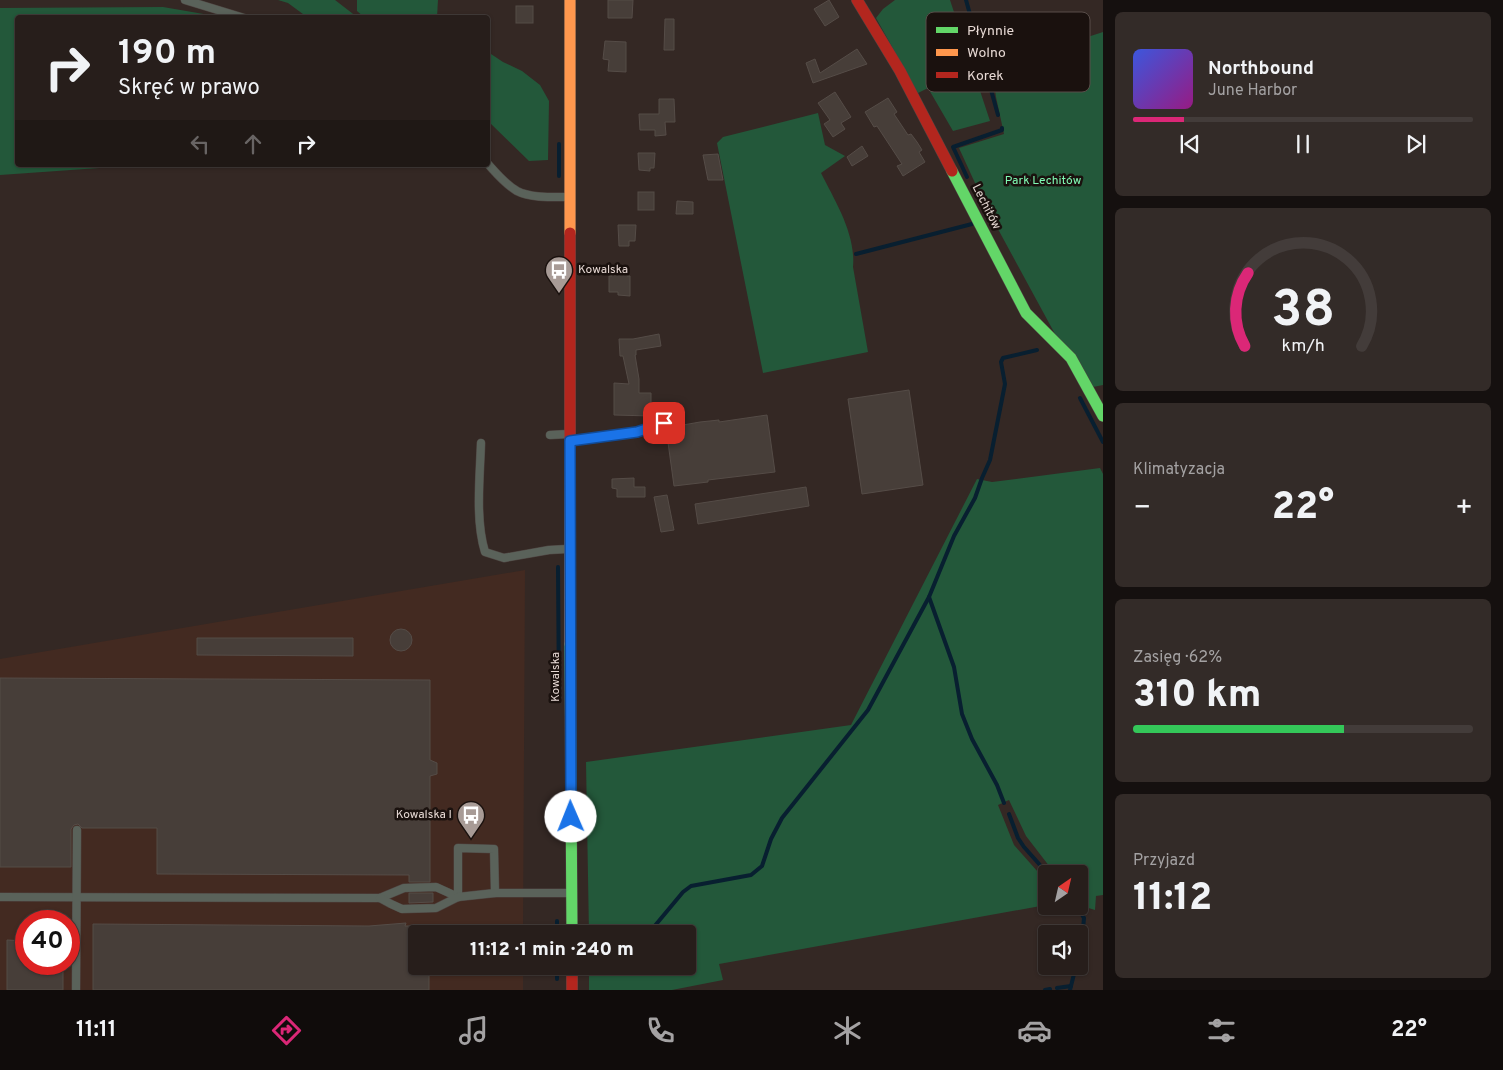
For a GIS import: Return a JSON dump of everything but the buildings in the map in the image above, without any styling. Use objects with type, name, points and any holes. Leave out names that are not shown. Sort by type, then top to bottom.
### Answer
[{"type":"street","name":"Kowalska","points":[[570,0],[570,750],[572,925]]},
{"type":"street","name":"Lechitów","points":[[857,0],[900,70],[1026,312],[1072,358],[1103,416]]},
{"type":"street","points":[[572,975],[572,990]]},
{"type":"lane","points":[[185,0],[234,15]]},
{"type":"lane","points":[[490,166],[505,183],[519,192],[536,196],[570,196]]},
{"type":"lane","points":[[550,435],[570,437],[637,432],[664,423]]},
{"type":"lane","points":[[481,443],[479,494],[482,543],[485,552],[504,558],[549,550],[570,549]]},
{"type":"lane","points":[[76,990],[77,830]]},
{"type":"lane","points":[[458,897],[458,848],[494,849],[496,893]]},
{"type":"lane","points":[[0,897],[380,898],[404,888],[436,887],[458,897]]},
{"type":"lane","points":[[380,898],[402,909],[436,908],[458,897],[496,893],[572,893]]},
{"type":"shaded area","points":[[525,570],[523,925],[408,925],[408,975],[523,975],[523,990],[0,990],[0,659]]},
{"type":"green space","points":[[278,0],[335,0],[354,15],[304,15],[288,3]]},
{"type":"green space","points":[[357,0],[438,0],[437,15],[362,15],[357,11]]},
{"type":"green space","points":[[895,0],[950,0],[954,12],[926,12],[926,89],[918,93],[876,18],[883,9]]},
{"type":"green space","points":[[163,7],[209,15],[15,15],[15,167],[114,167],[0,175],[0,8]]},
{"type":"green space","name":"Park Lechitów","points":[[1103,32],[1103,385],[1093,387],[1055,334],[986,207],[959,148],[1004,134],[995,92],[1090,92],[1090,36]]},
{"type":"green space","points":[[490,53],[522,71],[540,85],[549,101],[548,160],[529,161],[490,123]]},
{"type":"green space","points":[[930,92],[980,92],[990,121],[953,131]]},
{"type":"green space","points":[[818,113],[825,145],[845,156],[821,173],[848,230],[868,352],[763,373],[717,143],[723,137]]},
{"type":"green space","points":[[1100,468],[1103,474],[1103,895],[1096,896],[1095,910],[1088,908],[1088,865],[1048,865],[1026,836],[1009,800],[998,805],[1014,845],[1038,872],[1038,906],[719,964],[723,980],[672,990],[589,990],[589,975],[696,975],[696,925],[589,925],[586,762],[851,725],[977,479],[992,482]]},
{"type":"waterway","points":[[966,0],[969,12]]},
{"type":"waterway","points":[[992,92],[998,115]]},
{"type":"waterway","points":[[967,177],[953,147],[1002,130],[1002,128]]},
{"type":"waterway","points":[[559,144],[559,176]]},
{"type":"waterway","points":[[856,254],[972,224]]},
{"type":"waterway","points":[[656,925],[683,892],[691,886],[751,875],[762,866],[771,839],[782,818],[868,710],[929,597],[954,536],[975,498],[990,460],[1005,384],[1001,362],[1003,358],[1037,350]]},
{"type":"waterway","points":[[1080,398],[1103,442]]},
{"type":"waterway","points":[[558,567],[559,701]]},
{"type":"waterway","points":[[929,597],[954,667],[962,714],[972,739],[997,785],[1004,803]]},
{"type":"waterway","points":[[1009,814],[1018,838],[1040,865]]},
{"type":"waterway","points":[[1082,915],[1083,925]]},
{"type":"waterway","points":[[1070,990],[1074,975]]},
{"type":"waterway","points":[[1057,988],[1071,986]]},
{"type":"waterway","points":[[1045,990],[1050,989]]},
{"type":"traffic: fast","points":[[952,171],[1026,313],[1071,358],[1103,416]]},
{"type":"traffic: fast","points":[[570,644],[572,925]]},
{"type":"traffic: slow","points":[[570,0],[570,233]]},
{"type":"traffic: slow","points":[[570,447],[570,644]]},
{"type":"traffic: jam","points":[[857,0],[900,71],[952,171]]},
{"type":"traffic: jam","points":[[570,233],[570,447]]},
{"type":"traffic: jam","points":[[572,975],[572,990]]},
{"type":"place","name":"Kowalska","points":[[559,294]]},
{"type":"place","name":"Kowalska I","points":[[471,839]]},
{"type":"route","points":[[571,817],[570,441],[637,432],[664,423]]}]
